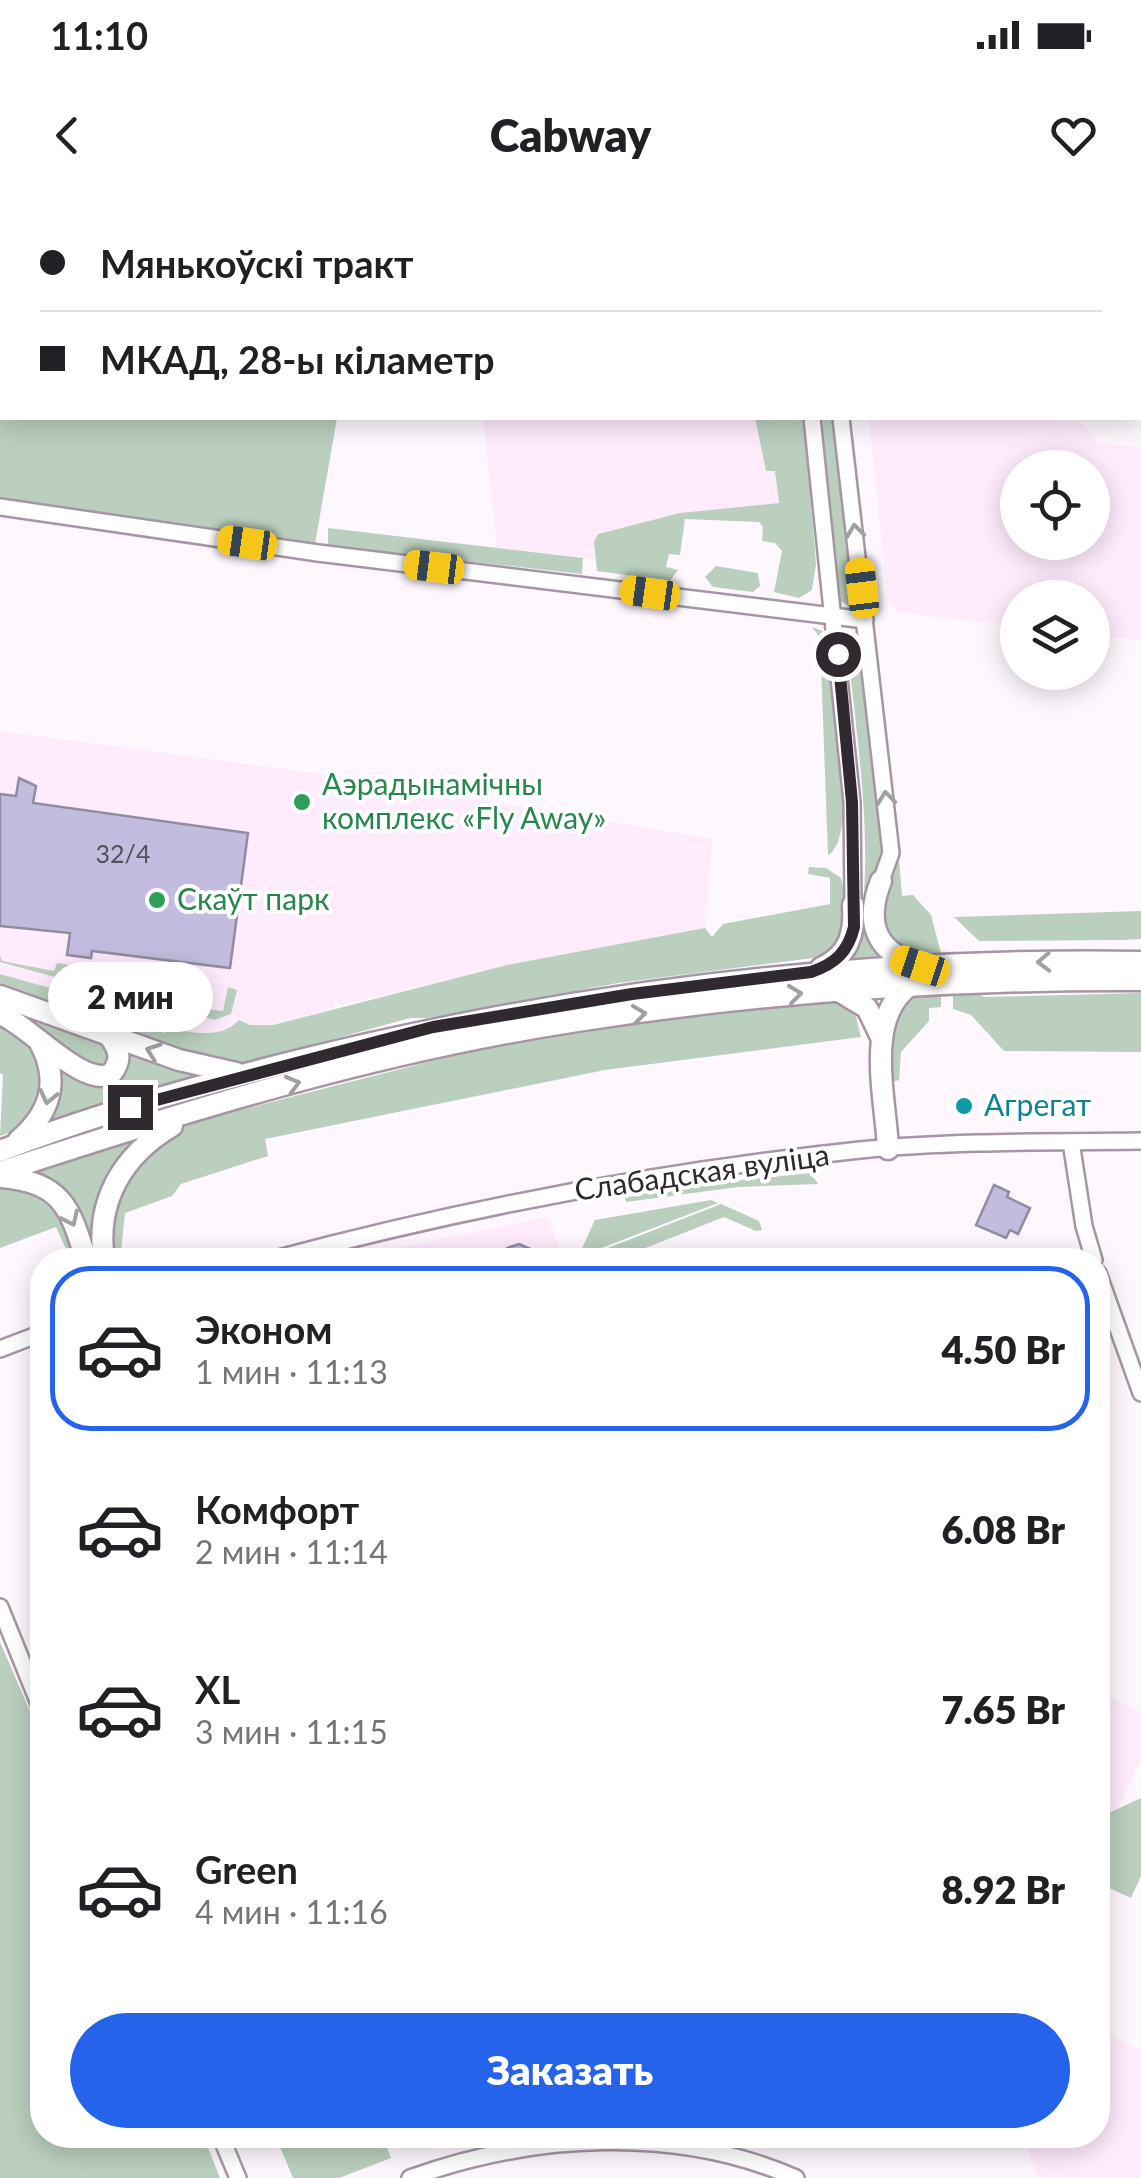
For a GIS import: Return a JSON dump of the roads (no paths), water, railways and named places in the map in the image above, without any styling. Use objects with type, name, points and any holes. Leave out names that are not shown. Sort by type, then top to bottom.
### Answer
[{"type":"highway","points":[[880,881],[872,910],[876,934],[904,975]]},
{"type":"highway","points":[[811,972],[834,962],[847,946],[854,927],[853,905]]},
{"type":"highway","points":[[0,1175],[199,1109],[342,1070],[542,1028],[835,990],[904,975],[1141,962]]},
{"type":"highway","points":[[5,1149],[253,1072],[433,1027],[632,994],[811,972],[1141,980]]},
{"type":"highway","points":[[888,1149],[882,1039],[889,1007],[904,975]]},
{"type":"highway","points":[[835,990],[867,1008],[882,1039]]},
{"type":"highway","points":[[0,996],[215,1070],[253,1072]]},
{"type":"highway","points":[[0,1014],[97,1078],[111,1074],[119,1060],[120,1053],[108,1034]]},
{"type":"highway","points":[[5,1149],[38,1122],[50,1094],[50,1068],[36,1036]]},
{"type":"highway","points":[[104,1248],[104,1212],[116,1178],[138,1150],[199,1109]]},
{"type":"highway","points":[[0,1175],[28,1180],[55,1193],[70,1212],[82,1248]]},
{"type":"street","points":[[812,420],[852,802],[853,905]]},
{"type":"street","points":[[841,420],[891,854],[880,881]]},
{"type":"street","points":[[0,508],[318,553],[865,620]]},
{"type":"street","name":"Слабадская вуліца","points":[[317,1248],[614,1183],[888,1149],[1141,1141]]},
{"type":"street","points":[[1071,1142],[1090,1248]]},
{"type":"street","points":[[1110,1306],[1141,1392]]},
{"type":"street","points":[[0,1349],[30,1338]]},
{"type":"street","points":[[0,1607],[30,1681]]},
{"type":"street","points":[[225,2148],[238,2178]]},
{"type":"street","points":[[410,2178],[502,2150],[527,2148]]},
{"type":"street","points":[[657,2148],[723,2155],[796,2178]]},
{"type":"place","name":"Аэрадынамічны комплекс «Fly Away»","points":[[302,802]]},
{"type":"place","name":"Скаўт парк","points":[[157,900]]},
{"type":"place","name":"Агрегат","points":[[964,1106]]}]
